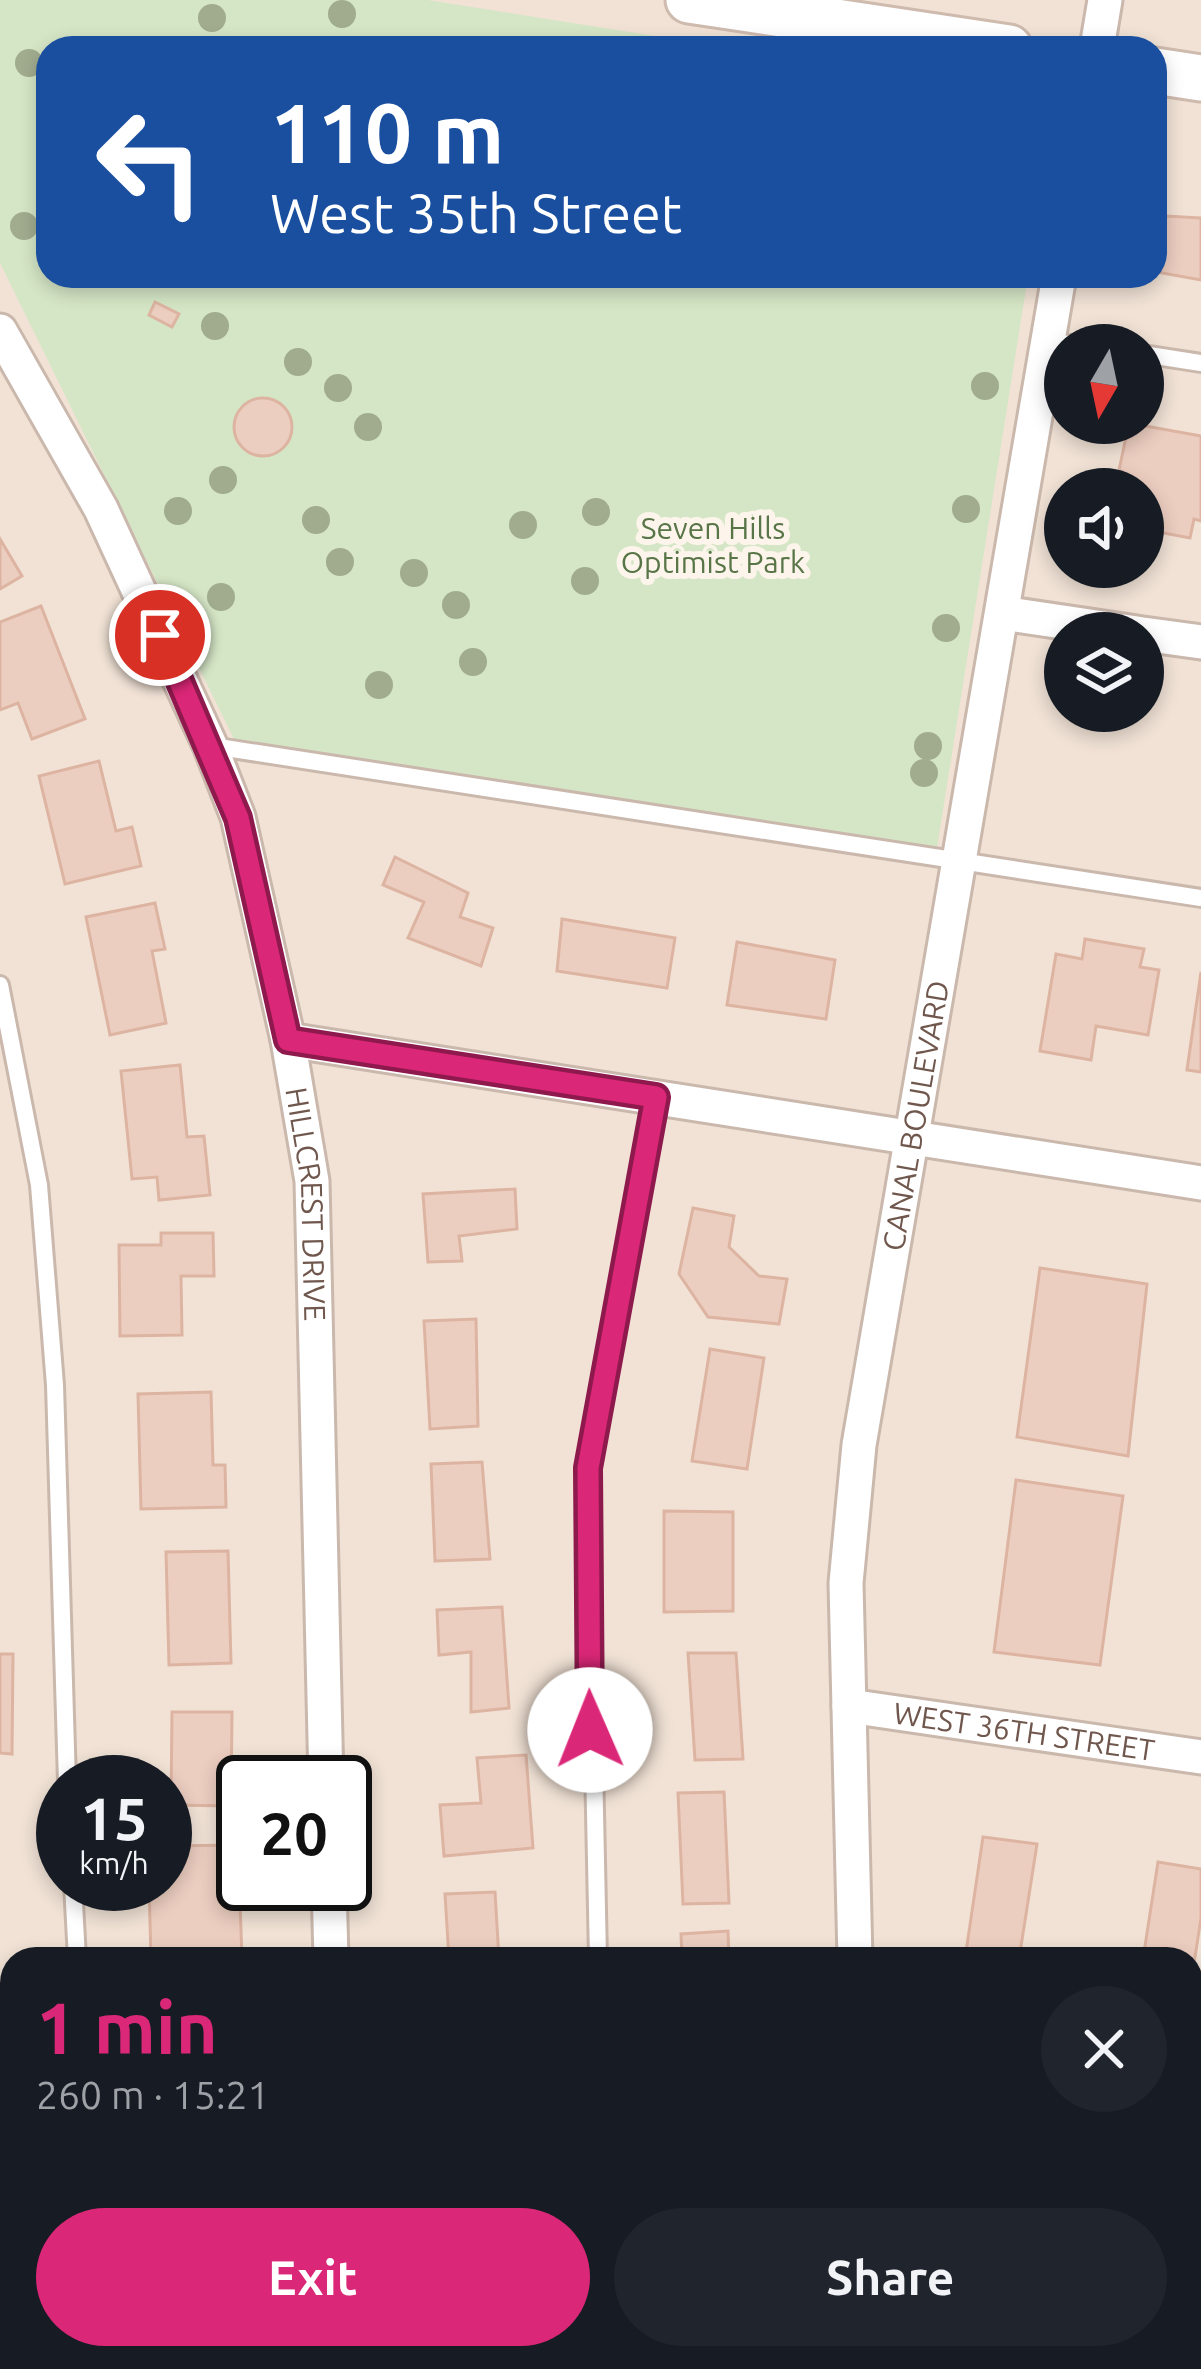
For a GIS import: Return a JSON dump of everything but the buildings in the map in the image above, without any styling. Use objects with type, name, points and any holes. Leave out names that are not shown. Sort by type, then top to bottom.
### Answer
[{"type":"street","points":[[689,0],[929,36]]},
{"type":"street","points":[[1099,36],[1105,0]]},
{"type":"street","points":[[1167,73],[1201,78]]},
{"type":"street","name":"CANAL BOULEVARD","points":[[1060,288],[1062,324]]},
{"type":"street","name":"HILLCREST DRIVE","points":[[0,331],[101,508],[238,818],[288,1040],[312,1181],[325,1755]]},
{"type":"street","name":"CANAL BOULEVARD","points":[[855,1947],[846,1583],[860,1445],[1002,613],[1044,428]]},
{"type":"street","points":[[1002,613],[1044,619]]},
{"type":"street","points":[[1164,637],[1201,643]]},
{"type":"street","points":[[288,1040],[1201,1183]]},
{"type":"street","name":"WEST 36TH STREET","points":[[850,1706],[1201,1757]]},
{"type":"street","points":[[330,1911],[331,1947]]},
{"type":"lane","points":[[1164,357],[1201,363]]},
{"type":"lane","points":[[210,746],[1201,898]]},
{"type":"lane","points":[[0,985],[39,1185],[55,1385],[66,1755]]},
{"type":"lane","points":[[598,1947],[588,1468],[656,1097]]},
{"type":"lane","points":[[74,1911],[76,1947]]},
{"type":"shaded area","points":[[0,0],[1201,0],[1201,1947],[0,1947]]},
{"type":"green space","name":"Seven Hills Optimist Park","points":[[0,0],[428,0],[655,36],[36,36],[36,288],[1026,288],[936,854],[236,743],[0,263]]},
{"type":"route","points":[[160,635],[238,818],[288,1040],[656,1097],[588,1468],[590,1730]]}]
